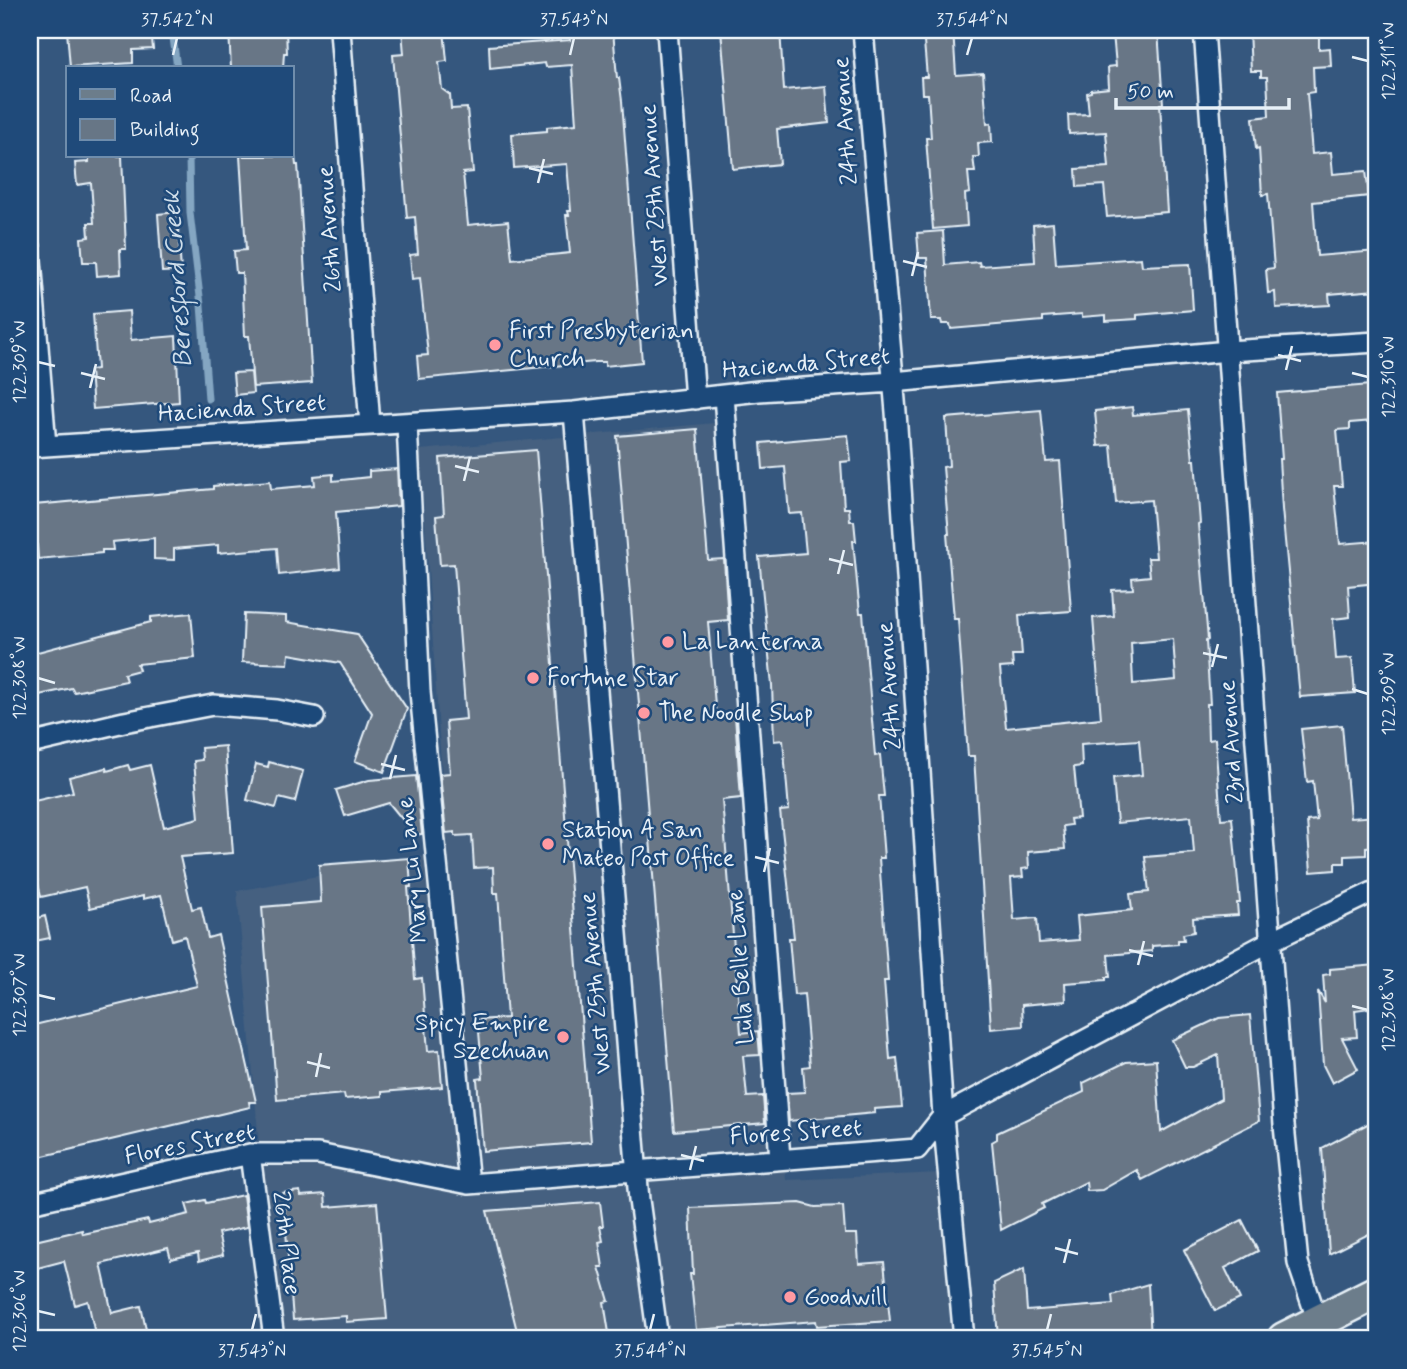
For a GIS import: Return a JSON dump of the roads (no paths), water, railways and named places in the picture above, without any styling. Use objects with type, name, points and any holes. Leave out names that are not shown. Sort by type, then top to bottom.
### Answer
[{"type":"main road","points":[[1284,1339],[1377,1292]]},
{"type":"street","name":"26th Avenue","points":[[340,30],[370,425]]},
{"type":"street","name":"West 25th Avenue","points":[[667,30],[695,399]]},
{"type":"street","name":"24th Avenue","points":[[863,30],[893,382],[943,1116],[964,1339]]},
{"type":"street","name":"23rd Avenue","points":[[1204,30],[1284,1125],[1298,1263],[1318,1322]]},
{"type":"street","points":[[30,247],[38,446]]},
{"type":"street","name":"Hacienda Street","points":[[38,446],[574,412],[724,395],[1228,351],[1377,342]]},
{"type":"street","name":"Lula Belle Lane","points":[[724,395],[780,1160]]},
{"type":"street","name":"West 25th Avenue","points":[[574,412],[636,1170],[658,1339]]},
{"type":"street","name":"Mary Lu Lane","points":[[407,424],[420,692],[470,1184]]},
{"type":"street","points":[[30,744],[213,705],[278,710],[314,717]]},
{"type":"street","name":"Flores Street","points":[[30,1203],[250,1154],[318,1154],[470,1184],[916,1149],[943,1116],[1271,942],[1377,890]]},
{"type":"street","name":"26th Place","points":[[250,1154],[274,1339]]},
{"type":"waterway","name":"Beresford Creek","points":[[172,30],[177,66]]},
{"type":"waterway","name":"Beresford Creek","points":[[189,158],[190,213],[208,399]]},
{"type":"place","name":"First Presbyterian Church","points":[[495,345]]},
{"type":"place","name":"La Lanterna","points":[[668,642]]},
{"type":"place","name":"Fortune Star","points":[[533,678]]},
{"type":"place","name":"The Noodle Shop","points":[[644,713]]},
{"type":"place","name":"Station A San Mateo Post Office","points":[[548,844]]},
{"type":"place","name":"Spicy Empire Szechuan","points":[[563,1037]]},
{"type":"place","name":"Goodwill","points":[[790,1297]]}]
